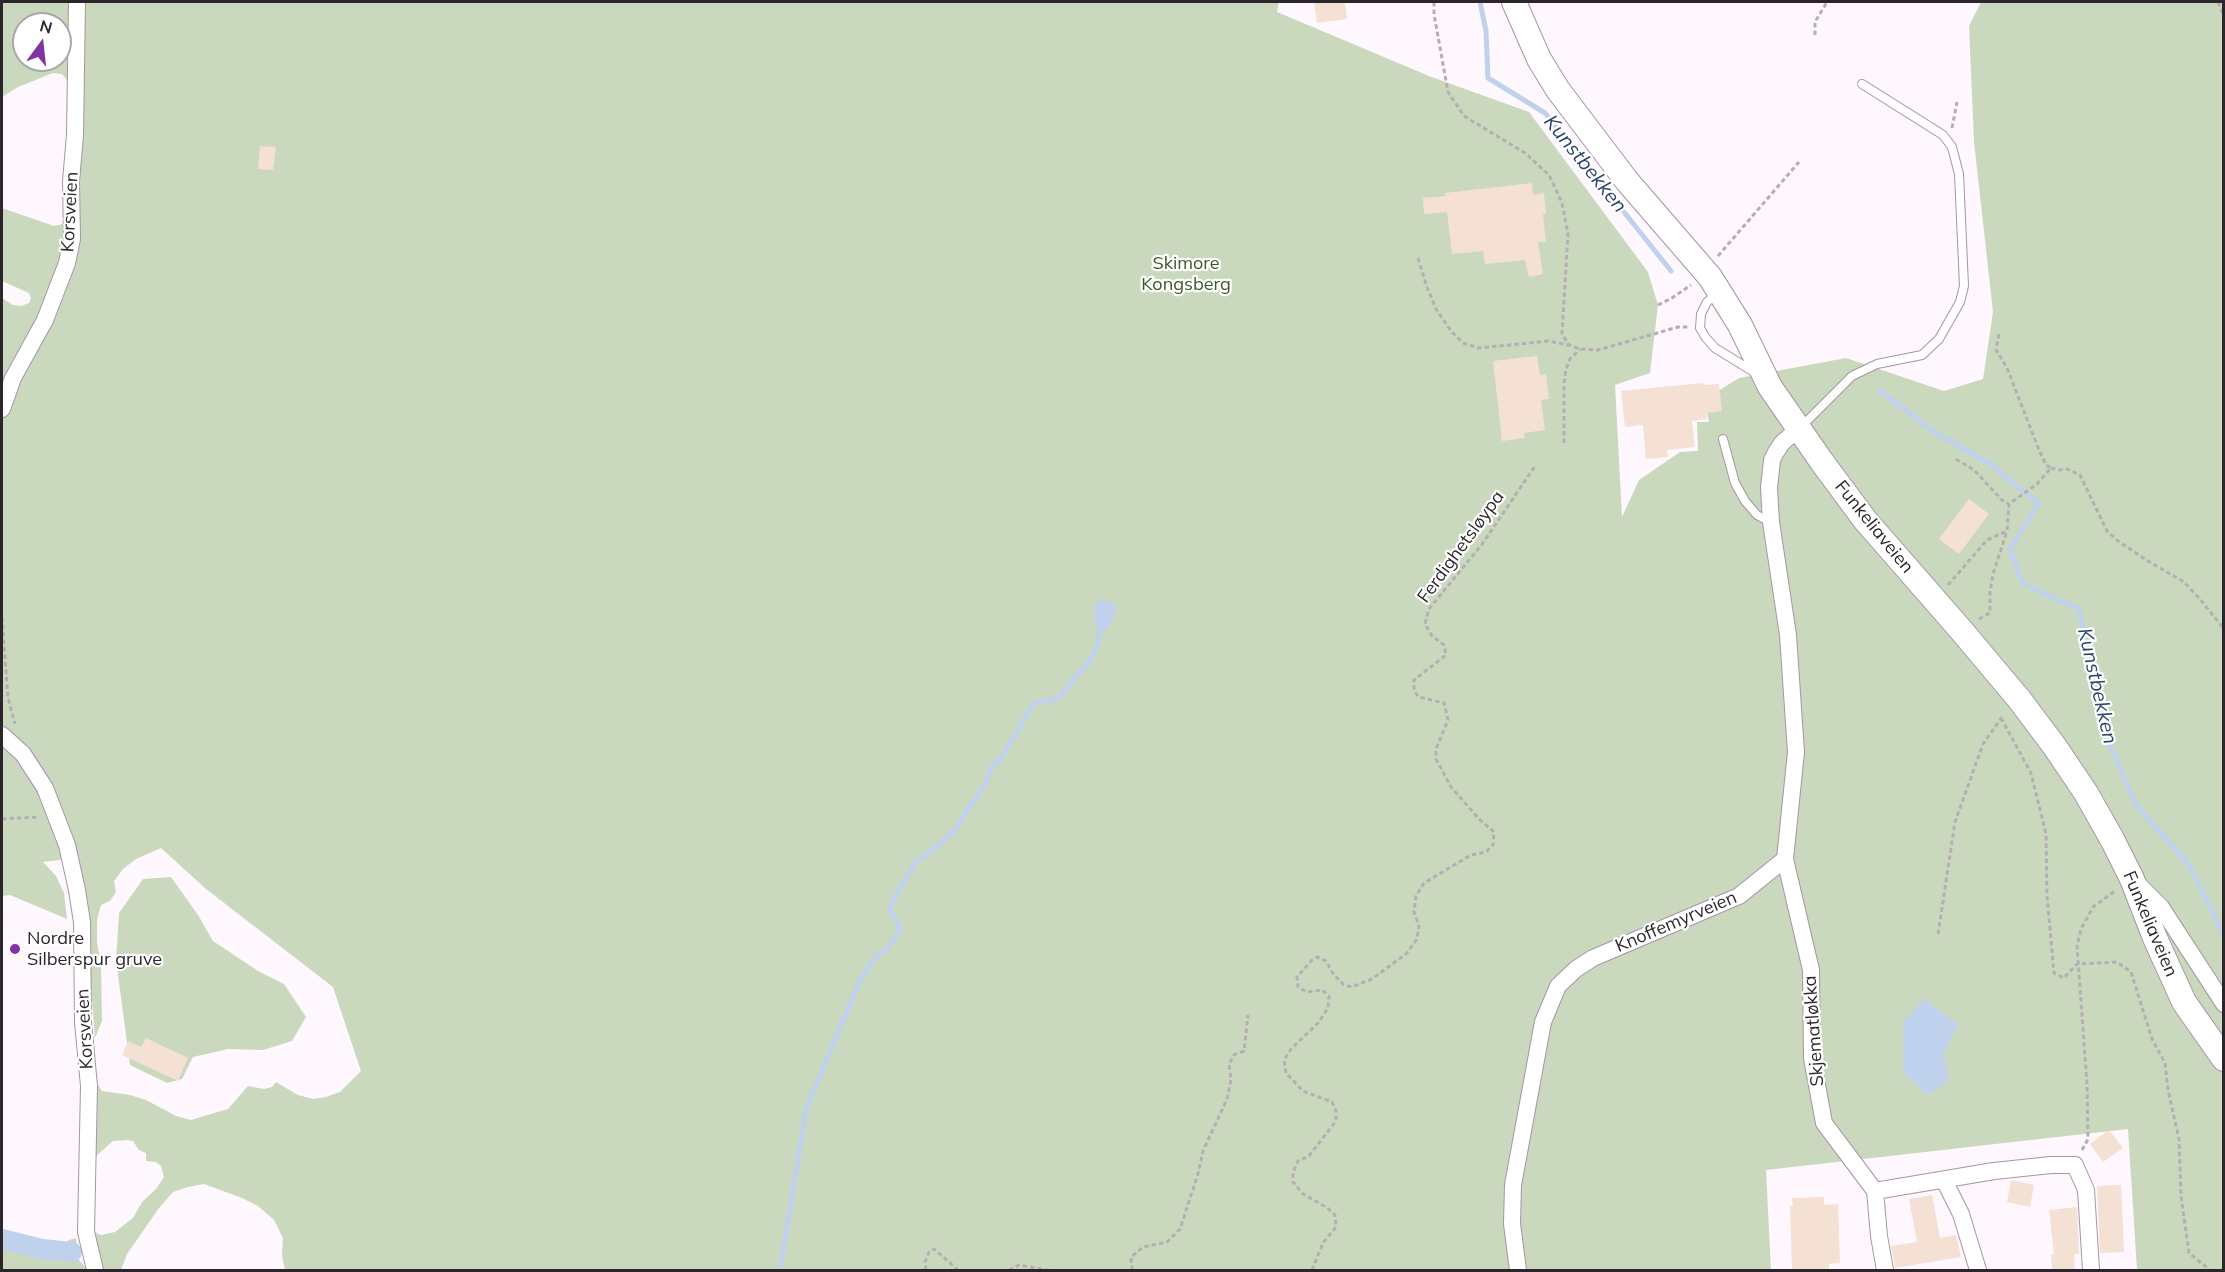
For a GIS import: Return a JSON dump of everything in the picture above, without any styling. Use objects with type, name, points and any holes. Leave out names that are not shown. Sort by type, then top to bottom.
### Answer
[{"type":"street","name":"Korsveien","points":[[2,409],[13,378],[45,320],[67,263],[72,239],[71,181],[75,135],[77,2]]},
{"type":"street","name":"Funkeliaveien","points":[[1514,2],[1539,59],[1558,90],[1627,181],[1720,291],[1740,325],[1770,387],[1798,429],[1865,520],[2019,699],[2086,793],[2132,879],[2184,1002],[2223,1059]]},
{"type":"street","points":[[1785,859],[1796,752],[1788,636],[1771,522],[1769,488],[1772,460],[1782,443],[1798,429]]},
{"type":"street","name":"Korsveien","points":[[2,735],[23,754],[45,788],[67,845],[82,922],[83,1022],[89,1086],[86,1232],[95,1270]]},
{"type":"street","name":"Skjematløkka","points":[[1785,859],[1810,970],[1812,1058],[1824,1123],[1875,1191]]},
{"type":"street","name":"Knoffemyrveien","points":[[1518,1270],[1512,1224],[1513,1185],[1543,1022],[1558,986],[1576,969],[1593,958],[1739,896],[1785,859]]},
{"type":"street","points":[[2132,879],[2161,907],[2223,1004]]},
{"type":"street","points":[[1885,1270],[1875,1191],[2051,1165],[2075,1165],[2086,1190],[2091,1270]]},
{"type":"street","points":[[1944,1180],[1961,1214],[1978,1270]]},
{"type":"lane","points":[[1798,429],[1852,376],[1877,364],[1922,355],[1939,339],[1960,302],[1964,286],[1959,174],[1952,147],[1943,135],[1862,84]]},
{"type":"lane","points":[[1720,291],[1704,308],[1700,328],[1715,348],[1748,366],[1770,387]]},
{"type":"lane","points":[[1722,439],[1735,483],[1740,492],[1757,515],[1771,522]]},
{"type":"path","points":[[1434,2],[1434,14],[1448,92],[1464,116],[1525,153],[1549,175],[1562,203],[1568,234],[1562,334],[1569,345]]},
{"type":"path","points":[[1815,35],[1815,22],[1827,2]]},
{"type":"path","points":[[2218,2],[2223,16]]},
{"type":"path","points":[[1658,305],[1690,286],[1799,162]]},
{"type":"path","points":[[1418,258],[1436,309],[1450,331],[1463,343],[1479,348],[1548,341],[1569,345],[1580,350],[1598,350],[1678,327],[1700,328]]},
{"type":"path","points":[[1999,333],[1996,350],[2007,368],[2046,465],[2060,470],[2067,468],[2080,475],[2107,531],[2148,561],[2184,582],[2223,629]]},
{"type":"path","points":[[1564,443],[1566,369],[1570,359],[1580,350]]},
{"type":"path","points":[[1956,459],[1974,470],[2002,500],[2009,504]]},
{"type":"path","name":"Ferdighetsløypa","points":[[1312,1270],[1323,1243],[1336,1227],[1335,1215],[1303,1194],[1293,1182],[1293,1172],[1298,1161],[1309,1156],[1336,1121],[1336,1111],[1332,1102],[1303,1091],[1286,1073],[1284,1060],[1287,1054],[1318,1023],[1328,1008],[1329,996],[1322,990],[1307,992],[1298,987],[1298,977],[1312,960],[1318,957],[1326,960],[1334,975],[1344,985],[1352,987],[1372,979],[1406,954],[1417,939],[1419,926],[1414,912],[1416,896],[1424,883],[1471,855],[1486,852],[1493,845],[1494,832],[1479,819],[1451,787],[1436,759],[1436,749],[1448,720],[1444,703],[1419,697],[1414,692],[1414,680],[1446,655],[1444,645],[1432,636],[1425,624],[1430,609],[1483,543],[1535,466]]},
{"type":"path","points":[[2009,504],[2037,484],[2051,468]]},
{"type":"path","points":[[1961,630],[1990,613],[1990,591],[2007,531],[2010,515],[2009,504]]},
{"type":"path","points":[[1932,596],[1952,583],[1987,540],[2007,531]]},
{"type":"path","points":[[2,617],[8,698],[23,754]]},
{"type":"path","points":[[1938,934],[1955,822],[1983,744],[2001,718],[2019,699]]},
{"type":"path","points":[[2001,718],[2031,773],[2046,834],[2047,896],[2054,973],[2064,978],[2077,964],[2116,962],[2131,972],[2152,1039],[2165,1063],[2168,1089],[2180,1139],[2181,1196],[2189,1253],[2210,1270]]},
{"type":"path","points":[[2,819],[56,816]]},
{"type":"path","points":[[2075,1165],[2088,1139],[2077,946],[2081,929],[2093,907],[2132,879]]},
{"type":"path","points":[[1132,1270],[1131,1257],[1143,1247],[1167,1242],[1180,1229],[1188,1210],[1203,1151],[1227,1100],[1232,1080],[1229,1064],[1234,1055],[1244,1051],[1248,1015]]},
{"type":"path","points":[[926,1270],[925,1262],[928,1252],[934,1249],[958,1270]]},
{"type":"path","points":[[1009,1270],[1019,1265],[1048,1270]]},
{"type":"green space","name":"Skimore Kongsberg","points":[[2,2],[1279,2],[1277,12],[1429,76],[1529,112],[1648,272],[1658,305],[1650,373],[1615,385],[1622,517],[1639,480],[1680,452],[1698,451],[1697,422],[1709,422],[1705,404],[1710,396],[1739,378],[1846,358],[1944,391],[1983,379],[1993,312],[1974,142],[1969,26],[1981,2],[2223,2],[2223,1270],[2137,1270],[2128,1129],[1766,1170],[1771,1270],[285,1270],[282,1256],[283,1238],[274,1220],[258,1206],[204,1184],[173,1192],[127,1254],[121,1270],[103,1270],[94,1232],[101,1235],[115,1232],[133,1218],[142,1202],[156,1189],[164,1177],[161,1166],[156,1162],[146,1161],[146,1153],[139,1150],[133,1141],[113,1141],[97,1155],[93,1162],[96,1082],[102,1091],[146,1100],[176,1116],[191,1120],[228,1109],[248,1086],[264,1089],[272,1087],[276,1082],[298,1095],[313,1099],[340,1092],[361,1071],[333,987],[206,889],[161,848],[136,859],[123,869],[114,881],[116,892],[110,901],[101,905],[97,920],[97,942],[101,965],[102,1021],[95,1038],[88,949],[76,858],[43,862],[56,876],[64,893],[67,919],[10,895],[2,896],[2,298],[13,305],[21,306],[29,303],[31,298],[29,293],[2,281],[2,208],[54,226],[63,224],[67,217],[70,91],[67,80],[62,74],[53,73],[18,87],[2,97]],"holes":[[[1923,999],[1957,1024],[1944,1054]]]},
{"type":"green space","points":[[171,877],[213,941],[258,971],[284,984],[306,1017],[292,1041],[263,1050],[228,1049],[193,1057],[182,1079],[167,1083],[130,1065],[116,960],[119,913],[143,879]]},
{"type":"green space","points":[[2,1234],[14,1239],[63,1246],[69,1240],[76,1238],[77,1257],[87,1270],[2,1270]]},
{"type":"water","points":[[1101,600],[1115,604],[1116,612],[1103,633],[1099,633],[1094,620],[1095,605]]},
{"type":"water","points":[[1924,999],[1958,1024],[1944,1054],[1949,1081],[1928,1095],[1903,1072],[1903,1022]]},
{"type":"building","points":[[1314,2],[1345,2],[1347,19],[1317,23]]},
{"type":"building","points":[[260,146],[276,147],[273,170],[258,169]]},
{"type":"building","points":[[1532,183],[1533,195],[1544,193],[1546,213],[1543,214],[1546,242],[1538,242],[1543,274],[1529,277],[1525,260],[1485,264],[1483,251],[1452,254],[1447,212],[1424,214],[1423,198],[1445,196],[1445,193]]},
{"type":"building","points":[[1537,356],[1540,375],[1546,374],[1549,399],[1541,400],[1545,430],[1524,433],[1525,438],[1502,441],[1493,361]]},
{"type":"building","points":[[1703,383],[1703,385],[1719,384],[1722,411],[1706,413],[1707,419],[1692,421],[1695,447],[1667,450],[1668,457],[1646,459],[1643,425],[1625,427],[1621,391]]},
{"type":"building","points":[[1969,499],[1989,514],[1959,554],[1939,539]]},
{"type":"building","points":[[146,1038],[188,1058],[178,1081],[122,1055],[128,1041],[141,1047]]},
{"type":"building","points":[[2109,1130],[2123,1148],[2103,1162],[2090,1144]]},
{"type":"building","points":[[2011,1180],[2034,1185],[2030,1207],[2007,1202]]},
{"type":"building","points":[[2121,1185],[2124,1252],[2100,1253],[2097,1186]]},
{"type":"building","points":[[1932,1195],[1940,1238],[1956,1235],[1961,1257],[1895,1268],[1891,1246],[1917,1242],[1909,1199]]},
{"type":"building","points":[[1824,1197],[1824,1205],[1838,1204],[1840,1263],[1829,1264],[1829,1270],[1792,1270],[1790,1206],[1793,1206],[1792,1198]]},
{"type":"building","points":[[2077,1207],[2079,1254],[2074,1254],[2075,1270],[2052,1270],[2051,1254],[2054,1254],[2049,1210]]},
{"type":"waterway","name":"Kunstbekken","points":[[1480,2],[1486,31],[1488,78],[1545,113],[1671,271]]},
{"type":"waterway","name":"Kunstbekken","points":[[1879,390],[1934,432],[1989,463],[2039,504],[2010,549],[2023,584],[2079,609],[2107,739],[2137,806],[2189,865],[2224,935]]},
{"type":"waterway","points":[[780,1270],[806,1109],[860,980],[877,955],[886,950],[900,930],[890,906],[915,863],[953,833],[986,782],[992,767],[1001,758],[1034,703],[1057,699],[1089,662],[1097,647],[1099,633]]},
{"type":"waterway","points":[[2,1239],[42,1249],[72,1252]]},
{"type":"place","name":"Nordre Silberspur gruve","points":[[15,949]]}]
